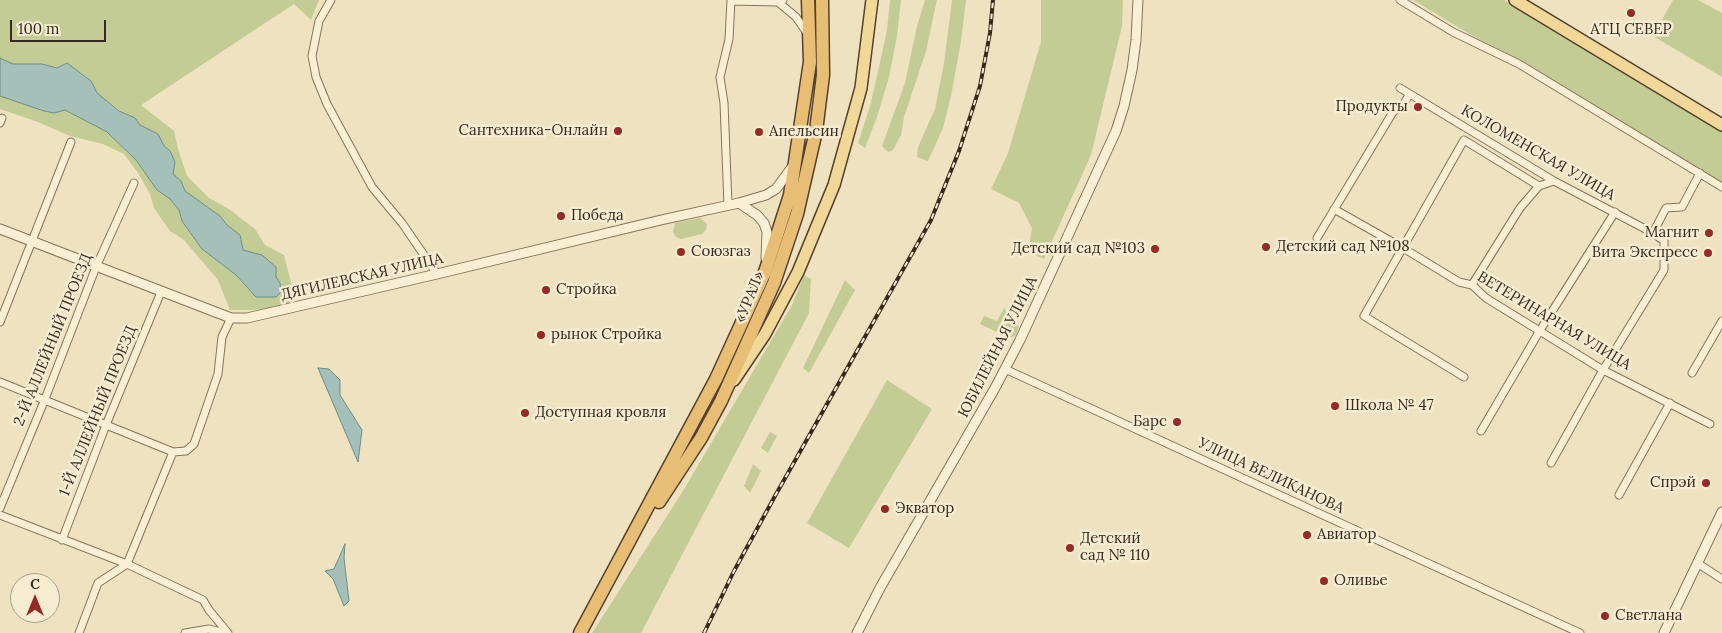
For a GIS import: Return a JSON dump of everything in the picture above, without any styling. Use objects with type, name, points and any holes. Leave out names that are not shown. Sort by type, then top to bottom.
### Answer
[{"type":"highway","name":"«УРАЛ»","points":[[580,633],[716,379],[765,272],[790,195],[810,62],[808,0]]},
{"type":"highway","name":"«УРАЛ»","points":[[612,573],[701,438],[721,401],[774,283],[797,214],[816,131],[823,75],[822,0]]},
{"type":"main road","points":[[721,401],[765,334],[798,272],[834,185],[861,88],[872,0]]},
{"type":"main road","points":[[1515,0],[1722,126]]},
{"type":"main road","points":[[1530,0],[1722,116]]},
{"type":"street","points":[[331,0],[319,21],[317,30],[312,56],[316,77],[327,104],[372,187],[402,223],[437,274]]},
{"type":"street","points":[[728,205],[724,104],[720,78],[729,39],[731,0],[781,1],[796,17],[809,36]]},
{"type":"street","name":"ЮБИЛЕЙНАЯ УЛИЦА","points":[[857,633],[900,553],[1005,369],[1053,270],[1116,130],[1124,106],[1132,70],[1138,0]]},
{"type":"street","points":[[1400,0],[1453,32],[1519,64],[1722,187]]},
{"type":"street","name":"КОЛОМЕНСКАЯ УЛИЦА","points":[[1400,88],[1554,181],[1615,212],[1664,241],[1664,270],[1603,370]]},
{"type":"street","points":[[1317,238],[1393,112],[1403,105],[1409,94]]},
{"type":"street","points":[[1464,376],[1364,316],[1464,140],[1539,186]]},
{"type":"street","points":[[0,322],[71,142]]},
{"type":"street","name":"ДЯГИЛЕВСКАЯ УЛИЦА","points":[[0,229],[230,318],[247,318],[739,203],[766,195],[776,189],[795,162]]},
{"type":"street","points":[[1653,233],[1666,208],[1682,207],[1700,173]]},
{"type":"street","points":[[1472,285],[1520,208],[1539,186],[1554,181]]},
{"type":"street","name":"2-Й АЛЛЕЙНЫЙ ПРОЕЗД","points":[[0,508],[96,267],[134,183]]},
{"type":"street","points":[[739,203],[758,215],[764,223],[767,232],[765,272]]},
{"type":"street","name":"ВЕТЕРИНАРНАЯ УЛИЦА","points":[[1334,209],[1459,282],[1472,285],[1486,298],[1603,370],[1710,424]]},
{"type":"street","points":[[1481,431],[1539,332],[1615,212]]},
{"type":"street","name":"1-Й АЛЛЕЙНЫЙ ПРОЕЗД","points":[[62,540],[106,424],[161,292]]},
{"type":"street","points":[[0,382],[173,452],[186,451],[194,444],[218,374],[222,338],[230,318]]},
{"type":"street","points":[[1692,373],[1722,321]]},
{"type":"street","name":"УЛИЦА ВЕЛИКАНОВА","points":[[1005,369],[1580,633]]},
{"type":"street","points":[[1551,464],[1603,370]]},
{"type":"street","points":[[1619,495],[1670,403]]},
{"type":"street","points":[[79,633],[98,583],[127,564],[173,452]]},
{"type":"street","points":[[1664,633],[1722,512]]},
{"type":"street","points":[[0,515],[127,564],[203,600],[226,633]]},
{"type":"street","points":[[1698,563],[1722,579]]},
{"type":"street","points":[[185,633],[209,629],[226,633]]},
{"type":"green space","points":[[0,0],[319,0],[311,20],[294,4],[141,105],[174,131],[187,176],[209,198],[229,209],[255,229],[265,245],[284,255],[295,298],[286,307],[230,310],[218,280],[184,240],[170,231],[154,208],[150,194],[138,173],[124,154],[103,144],[70,136],[38,122],[0,109],[0,96],[44,111],[54,113],[65,110],[107,132],[136,160],[157,190],[170,199],[179,210],[182,221],[202,249],[236,275],[250,291],[268,297],[276,297],[280,283],[262,255],[243,250],[240,235],[227,225],[220,216],[185,191],[181,181],[173,174],[175,162],[170,151],[164,146],[158,134],[140,125],[135,118],[120,111],[97,93],[91,81],[67,63],[57,68],[42,64],[13,64],[0,58]]},
{"type":"green space","points":[[890,0],[901,0],[897,36],[889,77],[865,148],[858,143],[877,76],[887,30]]},
{"type":"green space","points":[[925,0],[937,0],[926,51],[904,117],[901,135],[893,150],[888,152],[882,146],[905,83],[917,26]]},
{"type":"green space","points":[[952,0],[966,0],[961,41],[943,128],[928,161],[917,157],[918,147],[935,109],[944,63]]},
{"type":"green space","points":[[1041,0],[1123,0],[1122,26],[1091,155],[1044,259],[1028,252],[1032,228],[1019,203],[991,189],[1008,153],[1041,42]]},
{"type":"green space","points":[[1413,0],[1504,0],[1722,132],[1722,186]]},
{"type":"green space","points":[[1673,0],[1698,0],[1722,13],[1722,77],[1653,36]]},
{"type":"green space","points":[[700,218],[707,224],[706,230],[702,234],[681,239],[676,237],[673,232],[675,223]]},
{"type":"green space","points":[[804,275],[811,279],[809,313],[641,633],[592,633],[683,491],[792,305]]},
{"type":"green space","points":[[845,280],[855,290],[809,373],[803,368]]},
{"type":"green space","points":[[1004,308],[1019,327],[1016,335],[1010,338],[980,324],[984,316],[997,321]]},
{"type":"green space","points":[[887,380],[932,409],[849,548],[807,523]]},
{"type":"green space","points":[[770,432],[777,436],[768,453],[761,448]]},
{"type":"green space","points":[[753,464],[761,471],[750,493],[744,486]]},
{"type":"water","points":[[0,58],[13,64],[42,64],[57,68],[67,63],[91,81],[97,93],[119,111],[135,118],[140,125],[158,134],[175,162],[173,174],[181,181],[185,191],[220,216],[227,225],[240,235],[243,250],[262,255],[276,267],[276,277],[280,283],[281,292],[276,297],[256,297],[236,275],[202,249],[182,221],[179,210],[170,199],[157,190],[136,160],[107,132],[65,110],[54,113],[44,111],[0,96]]},
{"type":"water","points":[[318,368],[329,369],[340,380],[340,395],[362,430],[358,462]]},
{"type":"water","points":[[345,544],[344,558],[349,601],[344,606],[333,579],[325,571],[334,569]]},
{"type":"railway","points":[[704,633],[734,571],[775,496],[931,220],[959,151],[980,86],[990,33],[993,0]]},
{"type":"place","name":"АТЦ СЕВЕР","points":[[1631,13]]},
{"type":"place","name":"Продукты","points":[[1418,107]]},
{"type":"place","name":"Сантехника-Онлайн","points":[[618,131]]},
{"type":"place","name":"Апельсин","points":[[759,132]]},
{"type":"place","name":"Победа","points":[[561,216]]},
{"type":"place","name":"Магнит","points":[[1709,233]]},
{"type":"place","name":"Детский сад №108","points":[[1266,247]]},
{"type":"place","name":"Детский сад №103","points":[[1155,249]]},
{"type":"place","name":"Союзгаз","points":[[681,252]]},
{"type":"place","name":"Вита Экспресс","points":[[1708,253]]},
{"type":"place","name":"Стройка","points":[[546,290]]},
{"type":"place","name":"рынок Стройка","points":[[541,335]]},
{"type":"place","name":"Школа № 47","points":[[1335,406]]},
{"type":"place","name":"Доступная кровля","points":[[525,413]]},
{"type":"place","name":"Барс","points":[[1177,422]]},
{"type":"place","name":"Спрэй","points":[[1706,483]]},
{"type":"place","name":"Экватор","points":[[885,509]]},
{"type":"place","name":"Авиатор","points":[[1307,535]]},
{"type":"place","name":"Детский сад № 110","points":[[1070,548]]},
{"type":"place","name":"Оливье","points":[[1324,581]]},
{"type":"place","name":"Светлана","points":[[1605,616]]}]
